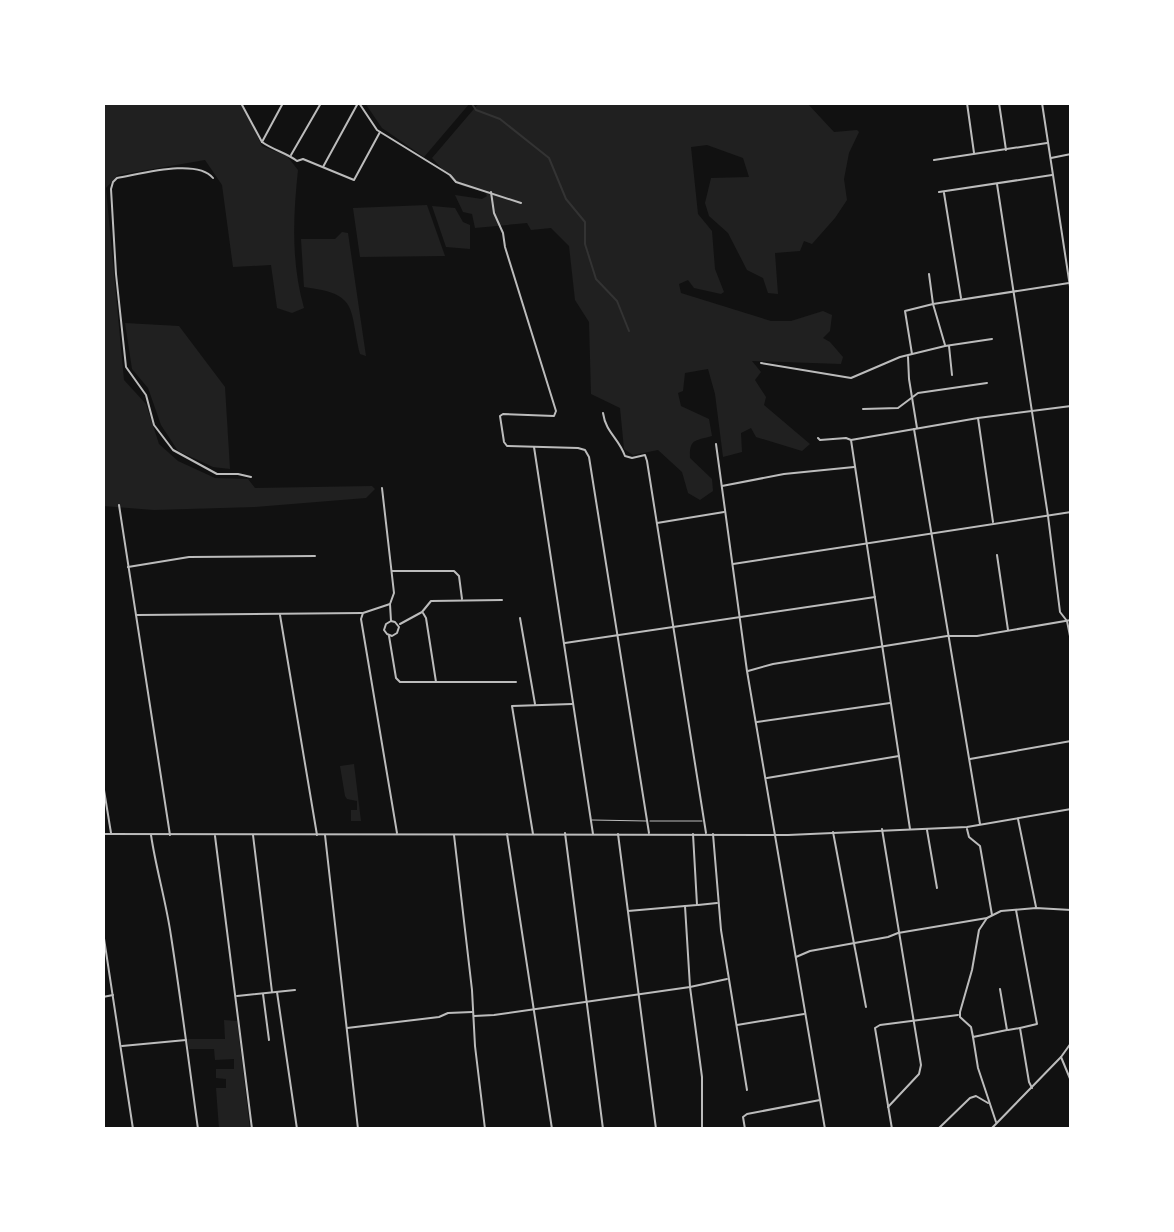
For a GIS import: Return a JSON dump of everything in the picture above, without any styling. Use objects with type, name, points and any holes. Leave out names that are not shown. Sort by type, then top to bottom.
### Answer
[{"type":"street","points":[[241,103],[262,142],[298,161],[303,159],[354,180],[380,132]]},
{"type":"street","points":[[244,109],[247,103]]},
{"type":"street","points":[[262,142],[283,103]]},
{"type":"street","points":[[291,156],[321,103]]},
{"type":"street","points":[[323,167],[358,103],[380,132],[456,182],[520,203]]},
{"type":"street","points":[[967,103],[974,154]]},
{"type":"street","points":[[999,103],[1006,150]]},
{"type":"street","points":[[1042,103],[1071,293]]},
{"type":"street","points":[[934,160],[1048,143]]},
{"type":"street","points":[[1050,158],[1071,154]]},
{"type":"street","points":[[213,178],[209,172],[195,168],[117,178],[113,182],[111,189],[116,274],[126,367],[146,395],[154,425],[173,450],[217,474],[251,477]]},
{"type":"street","points":[[961,300],[941,192],[1053,175]]},
{"type":"street","points":[[997,184],[1015,291],[1060,612],[1069,620],[1071,641]]},
{"type":"street","points":[[491,192],[494,213],[503,233],[556,411],[554,416],[503,414],[500,416],[504,442],[507,446],[578,448],[584,450],[592,465],[649,834]]},
{"type":"street","points":[[929,274],[933,304],[947,346],[952,375]]},
{"type":"street","points":[[980,825],[931,532],[912,396],[905,311],[933,304],[1069,284]]},
{"type":"street","points":[[761,363],[850,378],[900,357],[992,339]]},
{"type":"street","points":[[863,409],[898,408],[918,393],[987,383]]},
{"type":"street","points":[[818,438],[851,440],[978,418],[1071,406]]},
{"type":"street","points":[[603,413],[605,426],[621,445],[625,456],[632,458],[645,455],[706,834]]},
{"type":"street","points":[[978,418],[993,523]]},
{"type":"street","points":[[851,440],[853,467],[911,829]]},
{"type":"street","points":[[716,444],[747,671],[825,1129]]},
{"type":"street","points":[[534,446],[593,834]]},
{"type":"street","points":[[721,486],[783,474],[853,467]]},
{"type":"street","points":[[382,488],[394,593],[390,604],[391,621]]},
{"type":"street","points":[[119,505],[170,835]]},
{"type":"street","points":[[656,523],[724,512]]},
{"type":"street","points":[[732,564],[1071,512]]},
{"type":"street","points":[[997,555],[1008,632]]},
{"type":"street","points":[[127,567],[189,557],[315,556]]},
{"type":"street","points":[[391,571],[454,571],[459,576],[462,600]]},
{"type":"street","points":[[564,643],[875,597]]},
{"type":"street","points":[[398,625],[422,612],[430,601],[502,600]]},
{"type":"street","points":[[135,615],[363,613],[390,604]]},
{"type":"street","points":[[422,612],[426,618],[436,682]]},
{"type":"street","points":[[363,613],[361,619],[397,834]]},
{"type":"street","points":[[280,615],[317,835]]},
{"type":"street","points":[[520,618],[535,705]]},
{"type":"street","points":[[747,671],[773,664],[947,636],[1008,632],[1069,620]]},
{"type":"street","points":[[391,621],[398,625]]},
{"type":"street","points":[[391,621],[386,623],[384,628],[398,681],[402,683],[516,682]]},
{"type":"street","points":[[388,635],[397,633],[398,625]]},
{"type":"street","points":[[756,722],[891,703]]},
{"type":"street","points":[[533,834],[512,706],[573,704]]},
{"type":"street","points":[[969,759],[1071,741]]},
{"type":"street","points":[[765,779],[900,756]]},
{"type":"street","points":[[103,784],[112,834]]},
{"type":"street","points":[[103,834],[775,834],[967,827],[1071,809]]},
{"type":"street","points":[[1018,819],[1036,908]]},
{"type":"street","points":[[967,827],[969,837],[980,846],[992,916]]},
{"type":"street","points":[[927,828],[937,887]]},
{"type":"street","points":[[882,829],[921,1070],[897,1101],[888,1107]]},
{"type":"street","points":[[833,832],[866,1007]]},
{"type":"street","points":[[565,833],[603,1129]]},
{"type":"street","points":[[507,834],[552,1129]]},
{"type":"street","points":[[618,834],[656,1129]]},
{"type":"street","points":[[693,834],[697,905]]},
{"type":"street","points":[[713,834],[718,903],[728,979],[747,1090]]},
{"type":"street","points":[[151,835],[171,933],[198,1129]]},
{"type":"street","points":[[215,835],[252,1129]]},
{"type":"street","points":[[253,835],[272,992]]},
{"type":"street","points":[[326,835],[358,1129]]},
{"type":"street","points":[[454,835],[485,1129]]},
{"type":"street","points":[[628,911],[718,903]]},
{"type":"street","points":[[685,906],[690,987],[702,1077],[702,1129]]},
{"type":"street","points":[[796,957],[810,951],[898,933],[987,918],[1001,911],[1036,908],[1071,911]]},
{"type":"street","points":[[973,1037],[1037,1024],[1016,910]]},
{"type":"street","points":[[960,1015],[979,930],[987,918]]},
{"type":"street","points":[[103,932],[133,1129]]},
{"type":"street","points":[[474,1016],[690,987],[728,979]]},
{"type":"street","points":[[1000,989],[1007,1030]]},
{"type":"street","points":[[236,996],[295,990]]},
{"type":"street","points":[[277,992],[297,1129]]},
{"type":"street","points":[[263,993],[269,1040]]},
{"type":"street","points":[[103,997],[113,995]]},
{"type":"street","points":[[346,1028],[439,1017],[448,1013],[474,1012]]},
{"type":"street","points":[[736,1025],[806,1014]]},
{"type":"street","points":[[892,1129],[875,1028],[880,1025],[960,1015]]},
{"type":"street","points":[[960,1015],[971,1027],[978,1068],[996,1123]]},
{"type":"street","points":[[1020,1028],[1032,1087]]},
{"type":"street","points":[[121,1046],[186,1040]]},
{"type":"street","points":[[991,1129],[1061,1057],[1071,1043]]},
{"type":"street","points":[[1061,1057],[1071,1081]]},
{"type":"street","points":[[938,1129],[970,1098],[975,1096],[989,1103]]},
{"type":"street","points":[[745,1129],[743,1117],[747,1114],[821,1100]]},
{"type":"lane","points":[[592,820],[704,821]]},
{"type":"shaded area","points":[[103,103],[242,103],[262,146],[287,156],[298,170],[294,239],[304,308],[292,313],[277,308],[271,265],[233,267],[222,185],[205,160],[118,175],[106,188],[124,380],[146,404],[159,444],[178,461],[215,478],[248,479],[255,488],[372,486],[375,489],[366,498],[255,507],[154,510],[103,506]]},
{"type":"shaded area","points":[[365,103],[470,103],[424,157],[382,128]]},
{"type":"shaded area","points":[[479,103],[807,103],[834,132],[859,132],[849,153],[844,179],[847,200],[835,218],[812,244],[804,241],[800,251],[775,253],[778,294],[768,293],[763,278],[747,270],[728,233],[709,216],[705,203],[711,178],[749,177],[743,158],[707,145],[691,147],[698,214],[712,231],[715,269],[724,292],[721,294],[694,288],[688,280],[679,284],[681,293],[771,321],[791,321],[823,311],[832,315],[830,331],[823,338],[843,357],[841,364],[752,361],[761,372],[755,380],[766,397],[764,405],[810,444],[802,451],[756,437],[751,428],[741,433],[742,452],[723,457],[715,394],[708,369],[685,373],[683,391],[678,393],[681,406],[709,419],[712,436],[692,444],[690,458],[712,479],[713,491],[700,500],[688,493],[682,472],[658,450],[633,455],[624,449],[620,408],[591,394],[589,322],[575,300],[569,246],[551,228],[531,230],[527,223],[475,228],[472,214],[463,212],[455,195],[482,199],[487,196],[484,190],[460,185],[432,158]]},
{"type":"shaded area","points":[[427,205],[445,256],[360,257],[353,208]]},
{"type":"shaded area","points":[[432,206],[455,208],[463,222],[470,225],[470,249],[446,247]]},
{"type":"shaded area","points":[[342,232],[348,233],[366,356],[360,354],[352,314],[343,299],[322,290],[304,287],[301,239],[335,239]]},
{"type":"shaded area","points":[[125,323],[179,326],[225,387],[230,469],[213,467],[178,451],[161,425],[148,388],[132,369]]},
{"type":"shaded area","points":[[354,764],[361,821],[351,821],[351,810],[357,810],[357,801],[345,796],[340,766]]},
{"type":"shaded area","points":[[224,1020],[237,1021],[250,1129],[219,1129],[216,1088],[226,1088],[226,1079],[216,1078],[216,1069],[234,1069],[234,1059],[215,1060],[214,1049],[189,1049],[187,1039],[225,1039]]},
{"type":"waterway","points":[[472,104],[476,110],[500,119],[549,158],[566,199],[585,222],[585,244],[596,279],[617,301],[629,331]]}]
